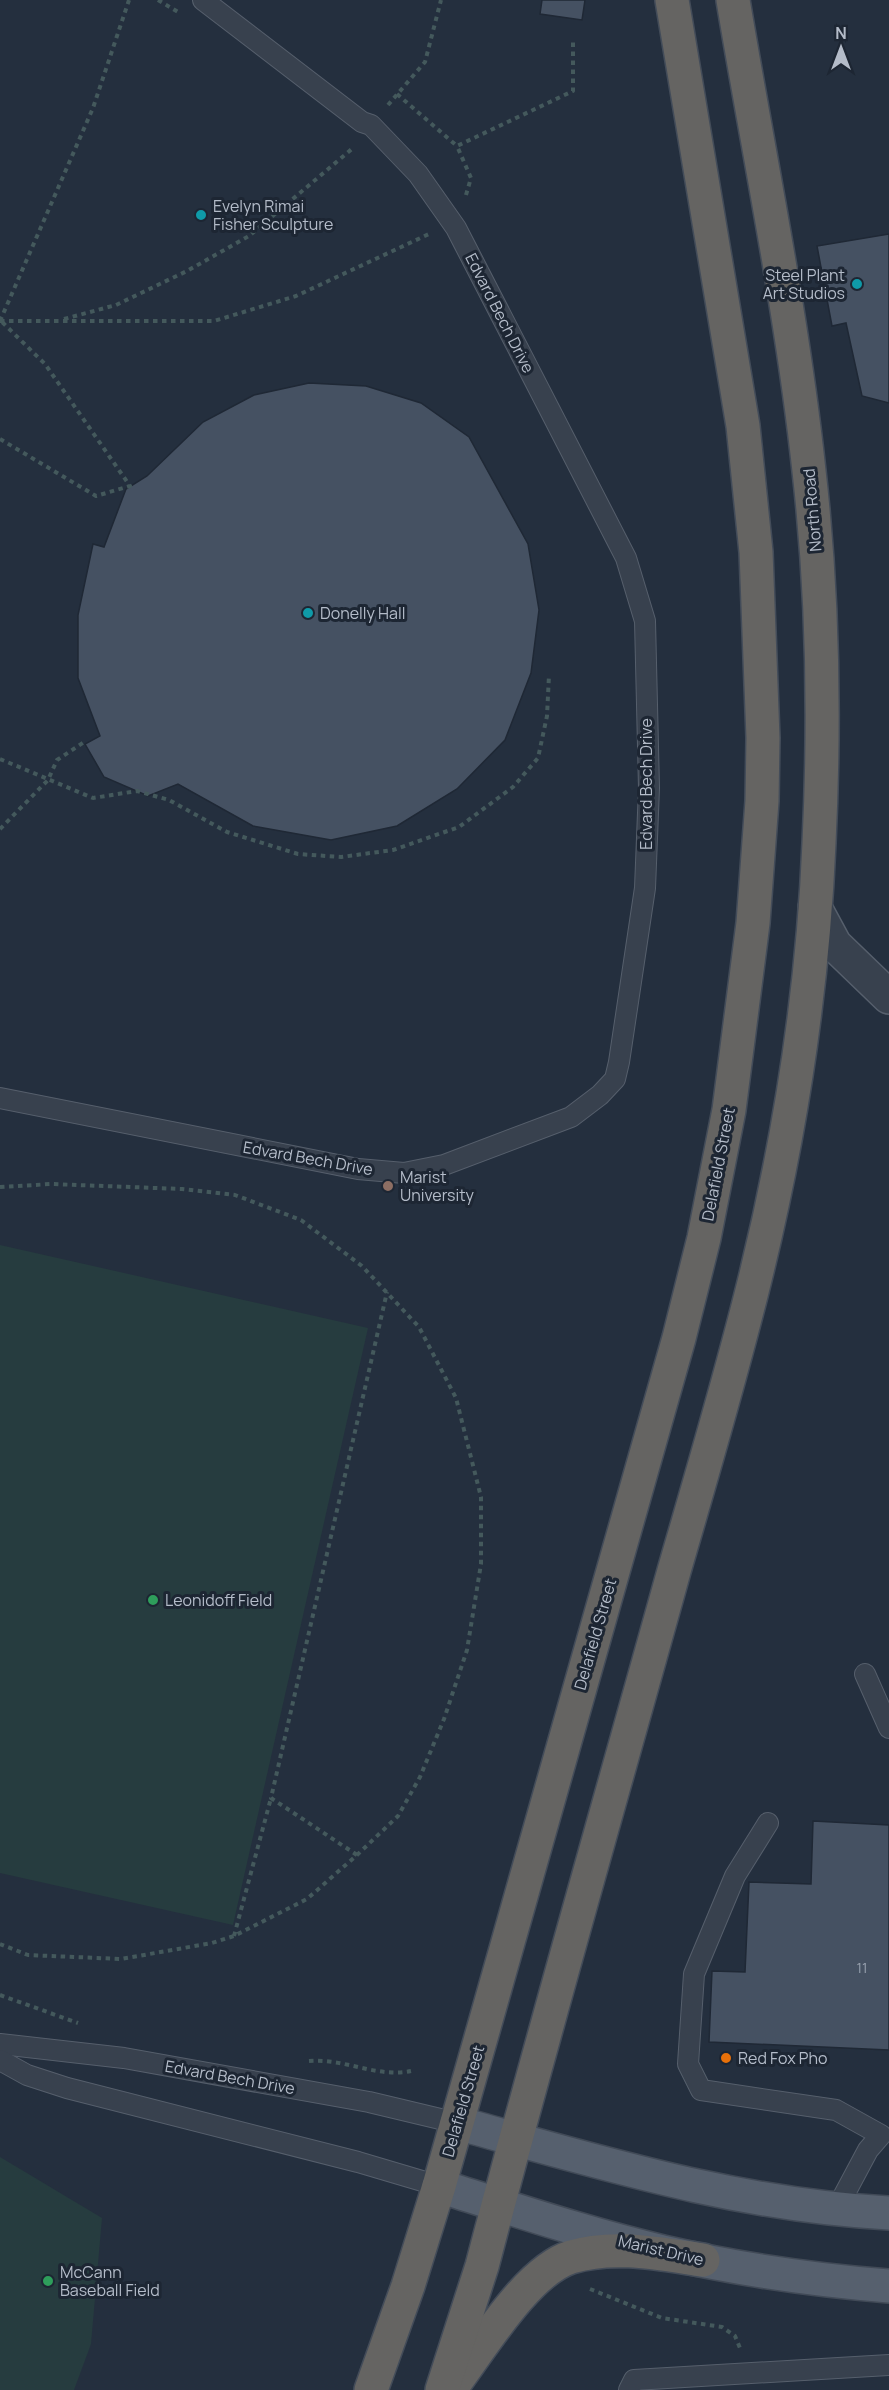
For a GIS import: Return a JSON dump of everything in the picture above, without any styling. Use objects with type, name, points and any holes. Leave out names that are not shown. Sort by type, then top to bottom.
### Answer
[{"type":"highway","name":"Delafield Street","points":[[371,2390],[408,2286],[439,2186],[676,1349],[704,1238],[729,1110],[747,988],[762,801],[762,675],[756,552],[751,489],[733,363],[672,0]]},
{"type":"highway","name":"North Road","points":[[733,0],[792,345],[808,459],[815,532],[820,605],[823,719],[815,908]]},
{"type":"highway","points":[[442,2390],[470,2306],[755,1281],[792,1096],[815,908]]},
{"type":"highway","points":[[450,2390],[509,2310],[529,2287],[553,2266],[570,2258],[612,2252],[662,2254],[703,2260]]},
{"type":"main road","points":[[457,2123],[716,2191],[836,2210],[889,2213]]},
{"type":"main road","name":"Marist Drive","points":[[439,2186],[600,2235],[703,2260],[793,2276],[889,2286]]},
{"type":"street","points":[[815,908],[835,945],[889,997]]},
{"type":"lane","name":"Edvard Bech Drive","points":[[0,1098],[358,1169],[404,1173],[444,1165],[571,1117],[600,1095],[615,1079],[645,888],[649,788],[645,621],[626,558],[456,228],[418,174],[371,125],[362,122],[203,0]]},
{"type":"lane","points":[[865,1674],[889,1728]]},
{"type":"lane","points":[[768,1822],[735,1876],[694,1974],[688,2064],[701,2090],[836,2110],[882,2139],[836,2210]]},
{"type":"lane","name":"Edvard Bech Drive","points":[[0,2044],[136,2060],[369,2102],[457,2123]]},
{"type":"lane","points":[[0,2061],[27,2074],[68,2088],[358,2162],[439,2186]]},
{"type":"lane","points":[[629,2390],[634,2380],[707,2383],[889,2364]]},
{"type":"path","points":[[0,321],[93,108],[129,0]]},
{"type":"path","points":[[0,321],[59,320],[116,305],[187,271],[249,236],[361,141],[371,125],[425,62],[441,0]]},
{"type":"path","points":[[457,146],[573,92],[573,42]]},
{"type":"path","points":[[0,321],[214,321],[296,296],[425,235],[456,228],[471,178],[457,146],[397,94]]},
{"type":"path","points":[[0,321],[45,364],[130,486],[96,496],[0,439]]},
{"type":"path","points":[[0,759],[93,798],[137,791],[169,800],[227,832],[298,854],[341,857],[393,850],[459,827],[513,787],[538,758],[547,716],[549,675]]},
{"type":"path","points":[[0,829],[48,780],[57,760],[84,742]]},
{"type":"path","points":[[0,1187],[51,1184],[170,1189],[235,1196],[301,1220],[362,1266],[419,1327],[456,1398],[482,1497],[482,1564],[467,1650],[444,1719],[420,1777],[398,1816],[357,1855],[307,1899],[234,1936],[212,1943],[121,1959],[28,1955],[0,1944]]},
{"type":"path","points":[[234,1936],[272,1798],[387,1292]]},
{"type":"path","points":[[272,1798],[357,1855]]},
{"type":"path","points":[[581,2288],[590,2289],[662,2318],[722,2327],[735,2336],[742,2354]]},
{"type":"green space","name":"Leonidoff Field","points":[[0,1245],[368,1328],[233,1925],[0,1873]]},
{"type":"green space","name":"McCann Baseball Field","points":[[0,2157],[102,2218],[91,2344],[74,2390],[0,2390]]},
{"type":"building","points":[[542,0],[585,0],[582,20],[540,14]]},
{"type":"building","name":"Steel Plant Art Studios","points":[[889,234],[889,403],[862,396],[846,323],[832,326],[817,246]]},
{"type":"building","name":"Donelly Hall","points":[[309,383],[366,386],[421,403],[469,437],[528,544],[539,610],[531,673],[505,740],[457,789],[397,826],[331,840],[253,826],[178,784],[148,796],[104,777],[85,744],[100,736],[78,678],[78,615],[93,544],[104,547],[126,489],[147,476],[203,422],[254,395]]},
{"type":"building","points":[[813,1821],[889,1825],[889,2050],[709,2042],[712,1971],[745,1972],[749,1882],[811,1884]]},
{"type":"place","name":"Evelyn Rimai Fisher Sculpture","points":[[201,215]]},
{"type":"place","name":"Steel Plant Art Studios","points":[[857,284]]},
{"type":"place","name":"Donelly Hall","points":[[308,613]]},
{"type":"place","name":"Marist University","points":[[388,1186]]},
{"type":"place","name":"Leonidoff Field","points":[[153,1600]]},
{"type":"place","name":"Red Fox Pho","points":[[726,2058]]},
{"type":"place","name":"McCann Baseball Field","points":[[48,2281]]}]
